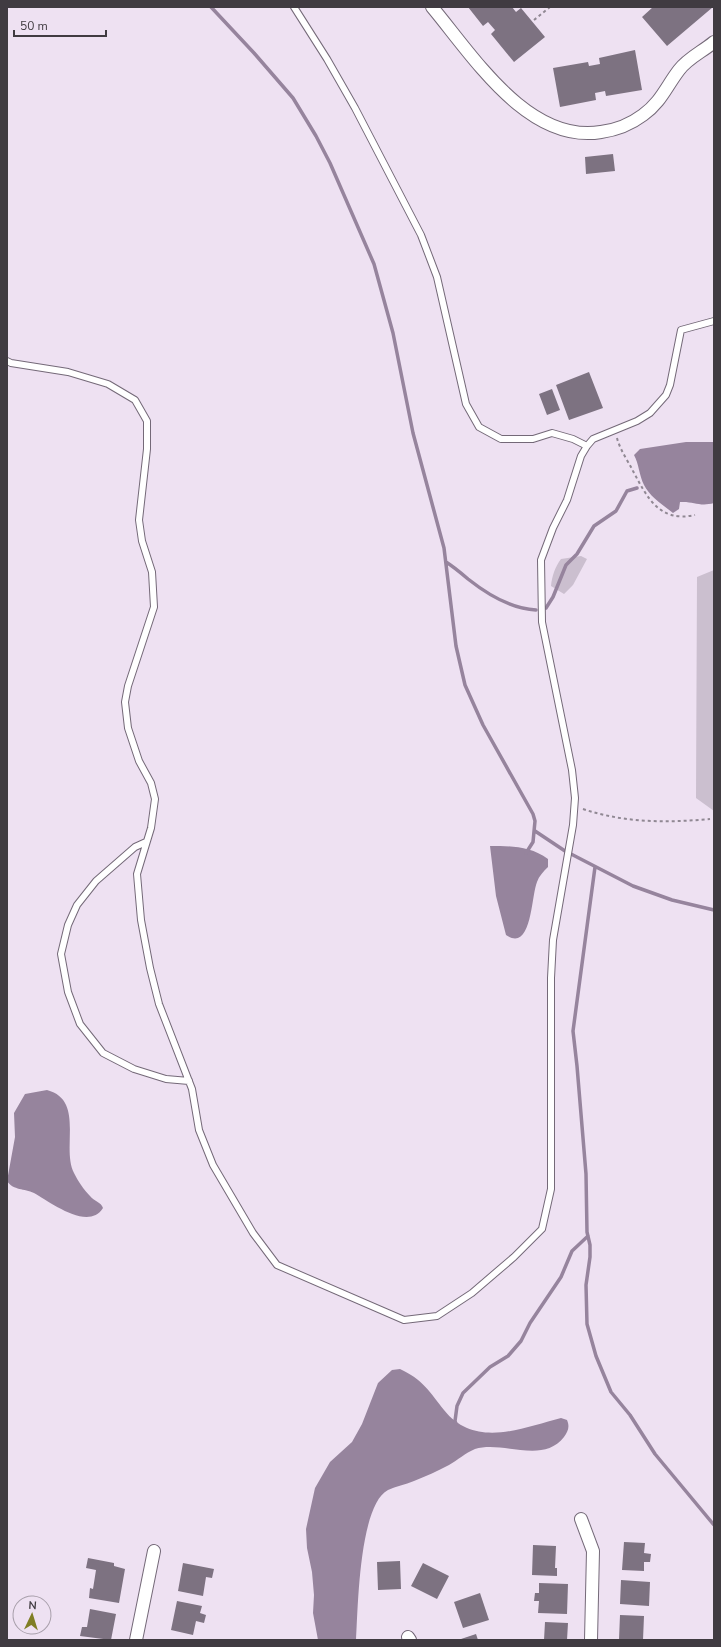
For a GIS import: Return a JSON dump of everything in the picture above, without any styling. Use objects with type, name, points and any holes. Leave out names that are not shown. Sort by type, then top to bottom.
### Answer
[{"type":"street","points":[[432,7],[498,86],[532,116],[552,127],[578,133],[611,131],[627,125],[643,116],[666,92],[678,71],[688,60],[714,42]]},
{"type":"street","points":[[581,1519],[593,1551],[591,1640]]},
{"type":"street","points":[[136,1640],[154,1551]]},
{"type":"lane","points":[[294,7],[327,59],[355,108],[421,235],[437,277],[466,404],[479,427],[501,439],[533,439],[552,433],[573,439],[587,446]]},
{"type":"lane","points":[[7,361],[11,364],[68,372],[108,384],[135,400],[147,421],[147,449],[139,520],[142,541],[152,572],[154,607],[128,686],[125,702],[128,728],[139,761],[151,783],[155,799],[151,828],[138,874],[141,920],[150,968],[159,1004],[189,1081],[199,1130],[213,1165],[253,1233],[277,1265],[404,1320],[437,1316],[472,1293],[514,1257],[542,1229],[551,1189],[551,978],[554,940],[572,832],[574,806],[572,770],[542,622],[541,560],[553,528],[569,494],[581,456],[587,446],[593,439],[637,421],[650,413],[666,395],[670,384],[681,330],[714,321]]},
{"type":"lane","points":[[146,842],[135,847],[96,882],[77,905],[68,925],[61,954],[68,992],[80,1024],[103,1053],[134,1069],[166,1078],[189,1081]]},
{"type":"path","points":[[534,20],[550,7]]},
{"type":"path","points":[[615,431],[617,441],[650,502],[661,510],[675,516],[694,515]]},
{"type":"path","points":[[574,806],[605,816],[638,821],[676,822],[710,819]]},
{"type":"shaded area","points":[[686,442],[714,442],[714,503],[700,504],[680,502],[679,509],[673,513],[657,500],[647,489],[642,481],[634,455],[640,449]]},
{"type":"shaded area","points":[[581,556],[587,559],[573,585],[564,594],[551,586],[554,572],[561,559]]},
{"type":"shaded area","points":[[714,570],[714,811],[696,798],[697,577]]},
{"type":"shaded area","points":[[490,846],[527,849],[534,851],[548,859],[548,867],[537,882],[526,930],[521,936],[515,938],[506,935],[496,896]]},
{"type":"shaded area","points":[[47,1090],[59,1095],[69,1114],[71,1163],[74,1173],[83,1188],[103,1208],[96,1215],[88,1217],[79,1216],[68,1212],[58,1208],[30,1191],[16,1188],[7,1181],[15,1137],[14,1113],[25,1094]]},
{"type":"shaded area","points":[[400,1369],[420,1382],[456,1422],[470,1429],[484,1432],[500,1432],[515,1430],[561,1418],[567,1420],[567,1433],[555,1445],[534,1451],[498,1447],[475,1449],[449,1465],[411,1482],[388,1490],[378,1499],[371,1515],[366,1536],[359,1583],[356,1640],[318,1640],[313,1613],[314,1595],[312,1572],[307,1548],[306,1529],[315,1488],[330,1462],[352,1442],[362,1424],[378,1383],[392,1370]]},
{"type":"building","points":[[468,7],[512,7],[516,12],[521,8],[545,37],[514,62],[491,34],[495,30],[488,22],[483,26]]},
{"type":"building","points":[[653,7],[713,7],[667,46],[642,17]]},
{"type":"building","points":[[635,50],[642,90],[606,96],[605,91],[595,93],[596,100],[560,107],[553,68],[588,62],[589,66],[600,64],[599,58]]},
{"type":"building","points":[[613,154],[615,171],[586,174],[585,157]]},
{"type":"building","points":[[589,372],[603,408],[569,420],[556,385]]},
{"type":"building","points":[[552,389],[560,410],[547,415],[539,394]]},
{"type":"building","points":[[624,1542],[645,1543],[644,1553],[651,1554],[650,1562],[644,1562],[644,1571],[622,1570]]},
{"type":"building","points":[[533,1545],[556,1546],[555,1568],[557,1568],[557,1576],[532,1575]]},
{"type":"building","points":[[88,1558],[114,1563],[114,1566],[125,1569],[119,1603],[89,1598],[90,1588],[93,1589],[96,1570],[86,1568]]},
{"type":"building","points":[[400,1561],[401,1589],[378,1590],[377,1562]]},
{"type":"building","points":[[183,1563],[214,1569],[212,1578],[206,1577],[203,1596],[178,1591]]},
{"type":"building","points":[[423,1563],[449,1576],[437,1599],[411,1586]]},
{"type":"building","points":[[621,1580],[650,1582],[649,1606],[620,1604]]},
{"type":"building","points":[[539,1583],[568,1584],[567,1614],[538,1613],[539,1601],[534,1601],[535,1593],[539,1593]]},
{"type":"building","points":[[480,1593],[489,1620],[463,1628],[454,1602]]},
{"type":"building","points":[[177,1601],[202,1606],[200,1613],[206,1615],[204,1623],[196,1621],[193,1635],[171,1630]]},
{"type":"building","points":[[90,1609],[116,1614],[111,1640],[80,1636],[82,1627],[87,1627]]},
{"type":"building","points":[[620,1615],[644,1616],[643,1640],[619,1640]]},
{"type":"building","points":[[545,1622],[568,1623],[567,1640],[544,1640]]},
{"type":"building","points":[[476,1634],[478,1640],[458,1640]]},
{"type":"waterway","points":[[211,7],[293,98],[330,163],[374,264],[393,333],[413,433],[444,548],[456,646],[465,685],[483,725],[533,814],[535,821],[533,842],[526,853]]},
{"type":"waterway","points":[[546,608],[553,597],[566,565],[577,554],[594,526],[616,511],[627,491],[637,488]]},
{"type":"waterway","points":[[446,562],[475,585],[500,600],[518,607],[536,610]]},
{"type":"waterway","points":[[535,831],[565,851]]},
{"type":"waterway","points":[[571,854],[633,886],[672,900],[714,910]]},
{"type":"waterway","points":[[595,867],[573,1031],[586,1174],[587,1232],[590,1245],[586,1285],[587,1324],[596,1356],[611,1392],[630,1415],[655,1454],[714,1525]]},
{"type":"waterway","points":[[456,1424],[457,1406],[463,1393],[490,1367],[508,1356],[521,1341],[530,1323],[561,1277],[572,1251],[588,1236]]}]
